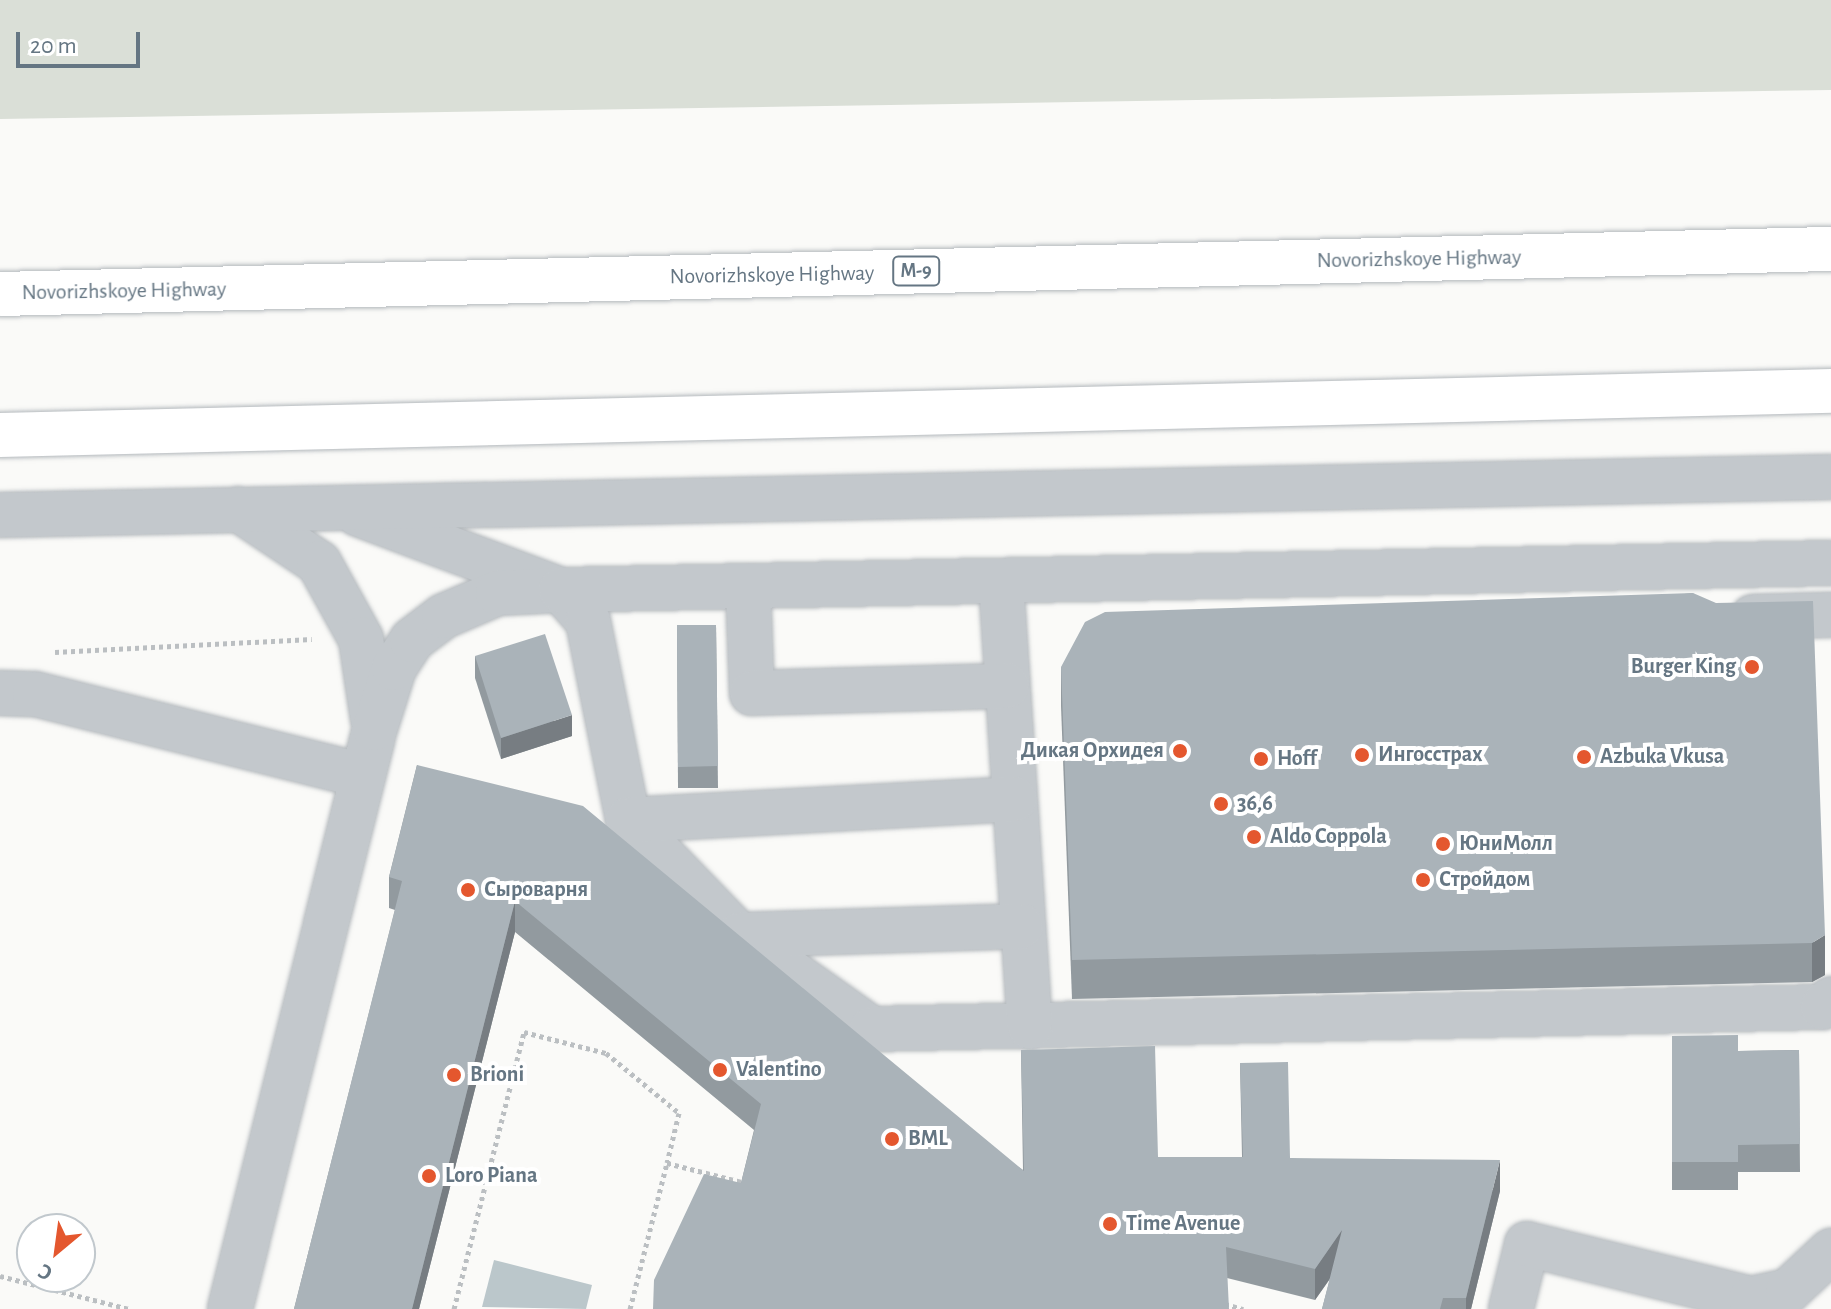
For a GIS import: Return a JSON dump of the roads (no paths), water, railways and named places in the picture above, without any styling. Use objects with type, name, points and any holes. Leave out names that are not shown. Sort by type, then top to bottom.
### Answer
[{"type":"highway","name":"Novorizhskoye Highway","points":[[0,294],[1831,249]]},
{"type":"highway","points":[[0,435],[1831,391]]},
{"type":"street","points":[[0,515],[1831,477]]},
{"type":"street","points":[[335,506],[561,590],[588,621],[628,820],[739,935],[872,1029],[1823,1007],[1831,999]]},
{"type":"street","points":[[238,509],[319,563],[361,639],[375,728]]},
{"type":"street","points":[[230,1309],[375,728],[412,640],[498,593],[1001,581],[1702,595],[1831,563]]},
{"type":"street","points":[[1001,581],[1021,926],[1030,1027]]},
{"type":"street","points":[[748,586],[752,693],[1007,686]]},
{"type":"street","points":[[1702,595],[1715,618],[1831,615]]},
{"type":"street","points":[[0,693],[35,694],[363,776]]},
{"type":"street","points":[[628,820],[1014,799]]},
{"type":"street","points":[[739,935],[1021,926]]},
{"type":"street","points":[[1511,1309],[1527,1244],[1751,1299],[1788,1291],[1823,1270]]},
{"type":"place","name":"Burger King","points":[[1752,667]]},
{"type":"place","name":"Дикая Орхидея","points":[[1180,751]]},
{"type":"place","name":"Ингосстрах","points":[[1362,755]]},
{"type":"place","name":"Azbuka Vkusa","points":[[1584,757]]},
{"type":"place","name":"Hoff","points":[[1261,759]]},
{"type":"place","name":"36,6","points":[[1221,804]]},
{"type":"place","name":"Aldo Coppola","points":[[1254,837]]},
{"type":"place","name":"ЮниМолл","points":[[1443,844]]},
{"type":"place","name":"Стройдом","points":[[1423,880]]},
{"type":"place","name":"Сыроварня","points":[[468,890]]},
{"type":"place","name":"Valentino","points":[[720,1070]]},
{"type":"place","name":"Brioni","points":[[454,1075]]},
{"type":"place","name":"BML","points":[[892,1139]]},
{"type":"place","name":"Loro Piana","points":[[429,1176]]},
{"type":"place","name":"Time Avenue","points":[[1110,1224]]}]
